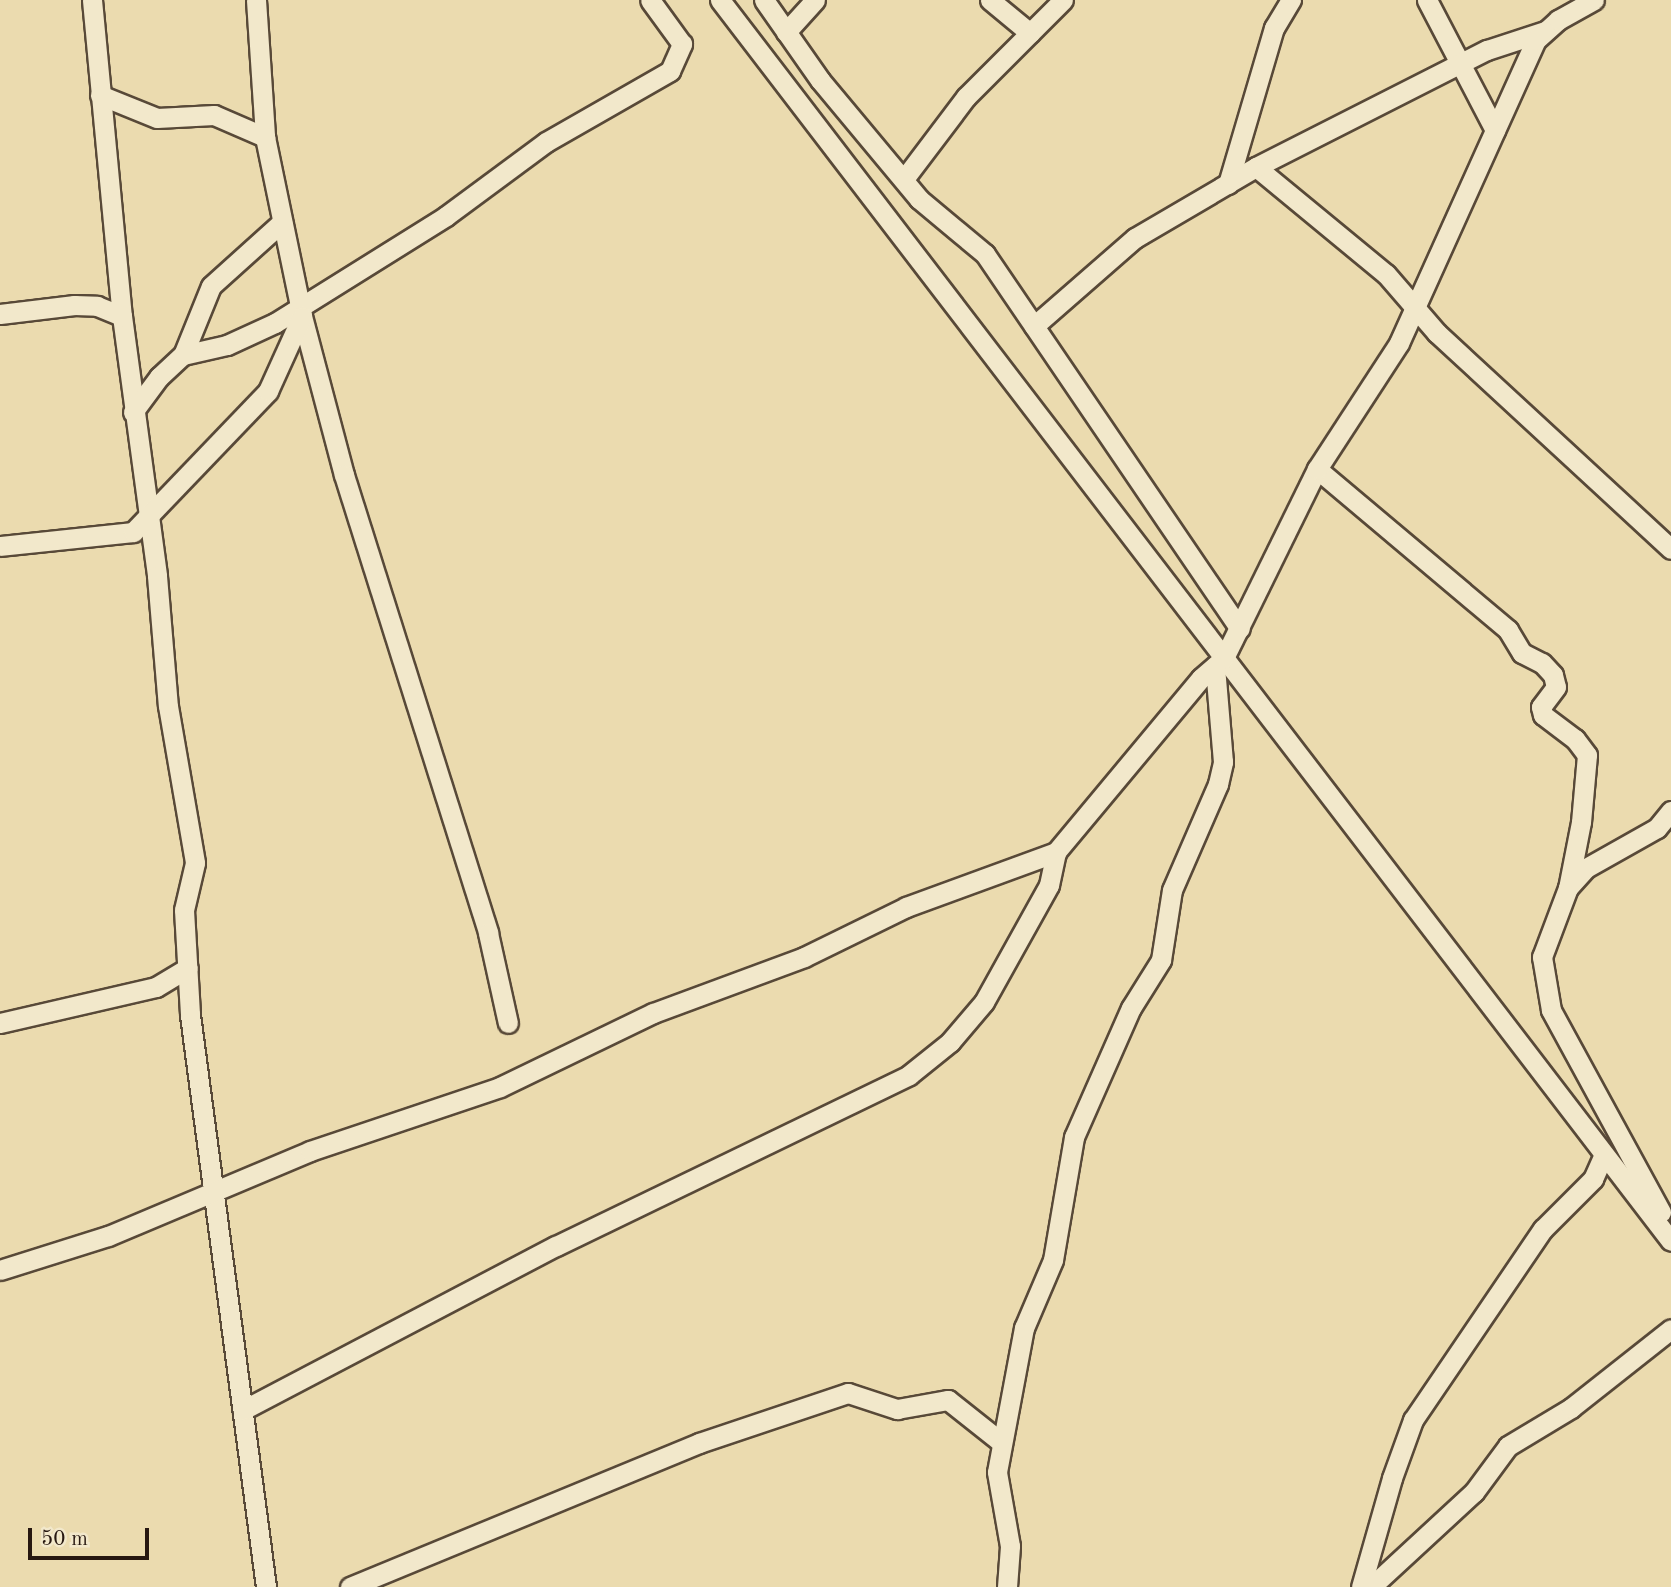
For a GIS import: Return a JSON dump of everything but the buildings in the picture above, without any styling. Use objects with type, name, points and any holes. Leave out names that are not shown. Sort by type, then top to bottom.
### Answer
[{"type":"street","points":[[92,0],[122,316],[149,519],[168,706],[195,863],[184,910],[190,1015],[218,1193],[266,1587]]},
{"type":"street","points":[[256,0],[265,137],[301,311],[344,475],[488,933],[508,1023]]},
{"type":"street","points":[[183,355],[227,345],[301,311],[446,216],[546,142],[670,71],[682,44],[650,0]]},
{"type":"street","points":[[720,0],[1219,662],[1604,1154],[1662,1213]]},
{"type":"street","points":[[764,0],[820,80],[936,216],[985,254],[1240,629]]},
{"type":"street","points":[[786,32],[815,0]]},
{"type":"street","points":[[990,0],[1030,33]]},
{"type":"street","points":[[904,179],[966,97],[1063,0]]},
{"type":"street","points":[[1228,184],[1274,29],[1291,0]]},
{"type":"street","points":[[1427,0],[1463,63],[1495,130]]},
{"type":"street","points":[[1034,326],[1135,238],[1256,167],[1463,63],[1545,31],[1583,3]]},
{"type":"street","points":[[243,1410],[555,1246],[834,1115],[909,1075],[950,1042],[984,1002],[1049,885],[1056,852],[1219,662],[1240,629],[1317,469],[1399,343],[1523,65],[1545,31]]},
{"type":"street","points":[[100,95],[158,118],[214,116],[265,137]]},
{"type":"street","points":[[1256,167],[1385,274],[1437,333],[1671,549]]},
{"type":"street","points":[[133,412],[183,355],[211,286],[282,222]]},
{"type":"street","points":[[0,314],[74,305],[97,306],[122,316]]},
{"type":"street","points":[[0,547],[133,532],[149,519],[268,391],[301,311]]},
{"type":"street","points":[[1399,343],[1437,333]]},
{"type":"street","points":[[1317,469],[1508,630],[1522,653],[1542,663],[1553,675],[1556,687],[1541,707],[1543,715],[1567,731],[1587,755],[1581,822],[1568,888],[1542,957],[1545,993],[1581,1059],[1595,1097],[1662,1213],[1671,1241]]},
{"type":"street","points":[[1007,1587],[1010,1546],[997,1472],[1024,1328],[1055,1250],[1074,1137],[1131,1008],[1161,960],[1172,890],[1218,784],[1223,762],[1219,662]]},
{"type":"street","points":[[1568,888],[1605,855],[1657,828],[1671,811]]},
{"type":"street","points":[[0,1270],[218,1193],[310,1151],[500,1087],[653,1013],[804,957],[906,906],[1056,852]]},
{"type":"street","points":[[0,1023],[169,983],[188,968]]},
{"type":"street","points":[[1361,1587],[1392,1478],[1413,1420],[1544,1229],[1593,1179],[1604,1154]]},
{"type":"street","points":[[1371,1587],[1474,1492],[1508,1446],[1571,1408],[1671,1329]]},
{"type":"street","points":[[350,1587],[699,1443],[848,1393],[897,1409],[948,1400],[1001,1442]]}]
